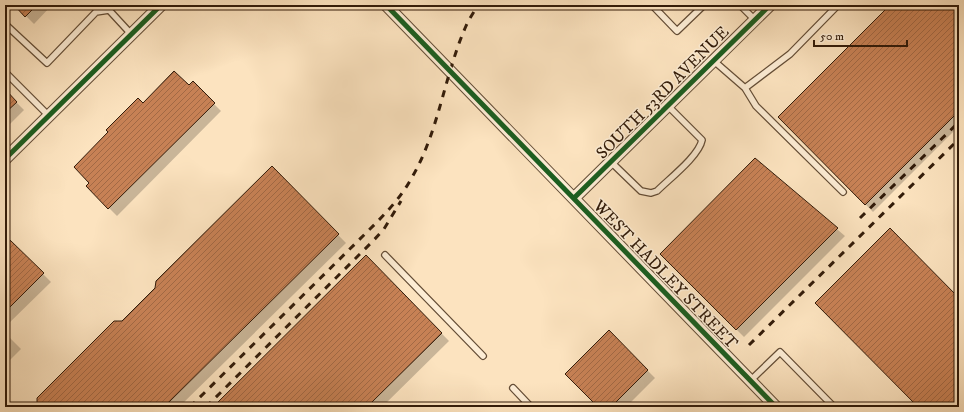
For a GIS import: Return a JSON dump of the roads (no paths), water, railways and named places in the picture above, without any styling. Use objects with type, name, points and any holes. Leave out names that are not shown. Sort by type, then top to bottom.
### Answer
[{"type":"street","points":[[5,159],[162,5]]},
{"type":"street","name":"WEST HADLEY STREET","points":[[386,5],[776,407]]},
{"type":"street","name":"SOUTH 53RD AVENUE","points":[[574,198],[770,5]]},
{"type":"lane","points":[[652,5],[677,31],[704,5]]},
{"type":"lane","points":[[740,5],[755,20]]},
{"type":"lane","points":[[745,88],[790,54],[838,5]]},
{"type":"lane","points":[[5,24],[47,63],[96,12],[109,8],[132,35]]},
{"type":"lane","points":[[714,61],[745,88],[756,106],[843,192]]},
{"type":"lane","points":[[5,72],[49,116]]},
{"type":"lane","points":[[611,162],[641,191],[651,193],[657,191],[696,154],[701,146],[702,140],[668,106]]},
{"type":"lane","points":[[385,255],[483,356]]},
{"type":"lane","points":[[750,381],[780,352],[834,407]]},
{"type":"lane","points":[[513,388],[531,407]]},
{"type":"railway","points":[[190,407],[374,225],[402,193],[411,179],[428,142],[458,45],[467,23],[478,5]]},
{"type":"railway","points":[[860,218],[959,122]]},
{"type":"railway","points":[[749,345],[959,139]]},
{"type":"railway","points":[[206,407],[373,241],[384,229],[401,201]]}]
